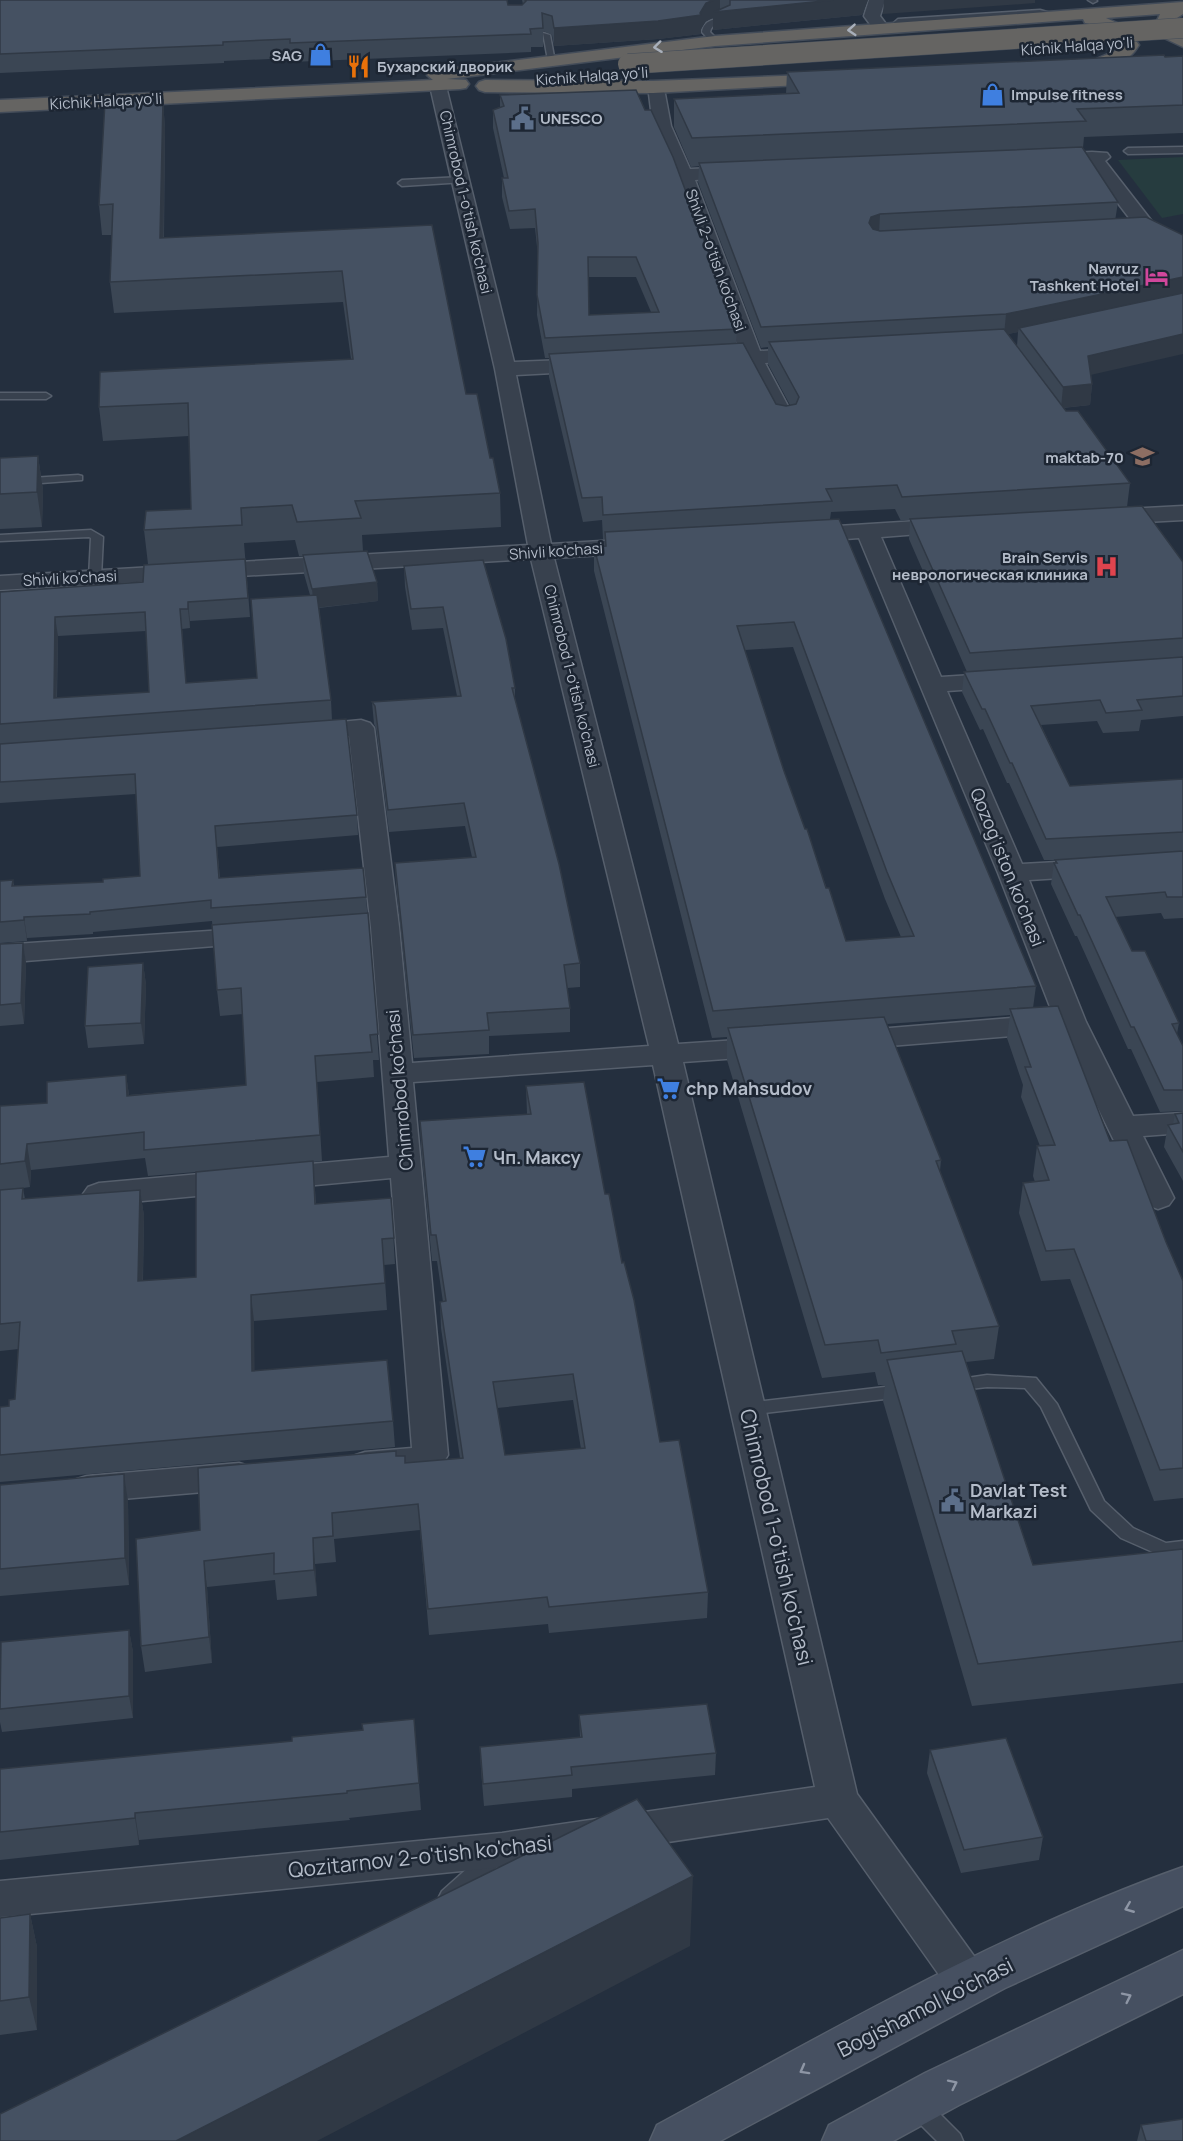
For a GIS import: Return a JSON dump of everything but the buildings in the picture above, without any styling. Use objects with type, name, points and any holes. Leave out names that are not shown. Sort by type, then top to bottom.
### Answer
[{"type":"highway","points":[[437,80],[552,60],[715,41],[887,27],[1183,8]]},
{"type":"highway","points":[[1183,8],[1168,15],[1163,21],[1166,30],[1183,41]]},
{"type":"highway","points":[[1061,17],[1104,22],[1118,28],[1127,37],[1130,45],[1126,53],[1117,59],[1101,63]]},
{"type":"highway","name":"Kichik Halqa yo'li","points":[[630,69],[1183,28]]},
{"type":"highway","name":"Kichik Halqa yo'li","points":[[0,106],[630,69],[1183,41]]},
{"type":"highway","points":[[1078,65],[1145,61]]},
{"type":"highway","points":[[437,80],[655,91],[854,78]]},
{"type":"highway","name":"Kichik Halqa yo'li","points":[[0,93],[437,80]]},
{"type":"main road","name":"Bogishamol ko'chasi","points":[[674,2141],[969,1983],[1109,1916],[1183,1886]]},
{"type":"main road","points":[[846,2141],[915,2104],[1183,1971]]},
{"type":"street","points":[[877,0],[872,16],[887,27]]},
{"type":"street","name":"Chimrobod 1-o'tish ko'chasi","points":[[437,80],[505,369],[541,552],[666,1055],[838,1800],[969,1983]]},
{"type":"street","name":"Shivli 2-o'tish ko'chasi","points":[[655,91],[662,126],[684,175],[752,358],[786,421]]},
{"type":"street","points":[[1034,159],[1096,157],[1147,228],[1183,248]]},
{"type":"street","points":[[684,175],[754,172]]},
{"type":"street","points":[[1124,230],[1147,228]]},
{"type":"street","points":[[693,360],[832,353]]},
{"type":"street","points":[[505,369],[611,364]]},
{"type":"street","points":[[1081,519],[1183,513]]},
{"type":"street","points":[[785,536],[974,525]]},
{"type":"street","name":"Qozog'iston ko'chasi","points":[[867,531],[1012,873],[1071,1023],[1158,1198]]},
{"type":"street","name":"Shivli ko'chasi","points":[[0,583],[657,544]]},
{"type":"street","points":[[932,685],[1028,678]]},
{"type":"street","name":"Chimrobod ko'chasi","points":[[285,733],[359,727],[373,928],[396,1074],[430,1455],[423,1460],[329,1468]]},
{"type":"street","points":[[1012,873],[1115,867]]},
{"type":"street","points":[[0,954],[280,935]]},
{"type":"street","points":[[396,1074],[1071,1023]]},
{"type":"street","points":[[1122,1126],[1183,1123]]},
{"type":"street","points":[[72,1196],[405,1166]]},
{"type":"street","points":[[59,1492],[270,1474]]},
{"type":"street","name":"Qozitarnov 2-o'tish ko'chasi","points":[[0,1899],[502,1850],[838,1800]]},
{"type":"lane","points":[[715,41],[706,32],[707,27],[713,22],[724,20]]},
{"type":"lane","points":[[546,34],[552,60]]},
{"type":"lane","points":[[1128,152],[1183,150]]},
{"type":"lane","points":[[402,183],[462,180]]},
{"type":"lane","points":[[0,396],[46,396]]},
{"type":"lane","points":[[0,483],[78,478]]},
{"type":"lane","points":[[0,538],[91,533],[98,537],[95,577]]},
{"type":"lane","points":[[941,1386],[987,1381],[1030,1382],[1048,1404],[1097,1505],[1127,1533],[1164,1550],[1183,1548]]},
{"type":"lane","points":[[747,1409],[918,1389]]},
{"type":"lane","points":[[435,1904],[456,1893],[502,1850]]},
{"type":"lane","points":[[915,2104],[952,2141]]},
{"type":"green space","points":[[1183,157],[1183,214],[1162,218],[1118,160]]},
{"type":"place","name":"SAG","points":[[320,55]]},
{"type":"place","name":"Бухарский дворик","points":[[359,66]]},
{"type":"place","name":"Impulse fitness","points":[[993,94]]},
{"type":"place","name":"UNESCO","points":[[522,118]]},
{"type":"place","name":"Navruz Tashkent Hotel","points":[[1157,277]]},
{"type":"place","name":"maktab-70","points":[[1142,457]]},
{"type":"place","name":"Brain Servis неврологическая клиника","points":[[1106,566]]},
{"type":"place","name":"chp Mahsudov","points":[[668,1088]]},
{"type":"place","name":"Чп. Максу","points":[[475,1157]]},
{"type":"place","name":"Davlat Test Markazi","points":[[952,1500]]}]
